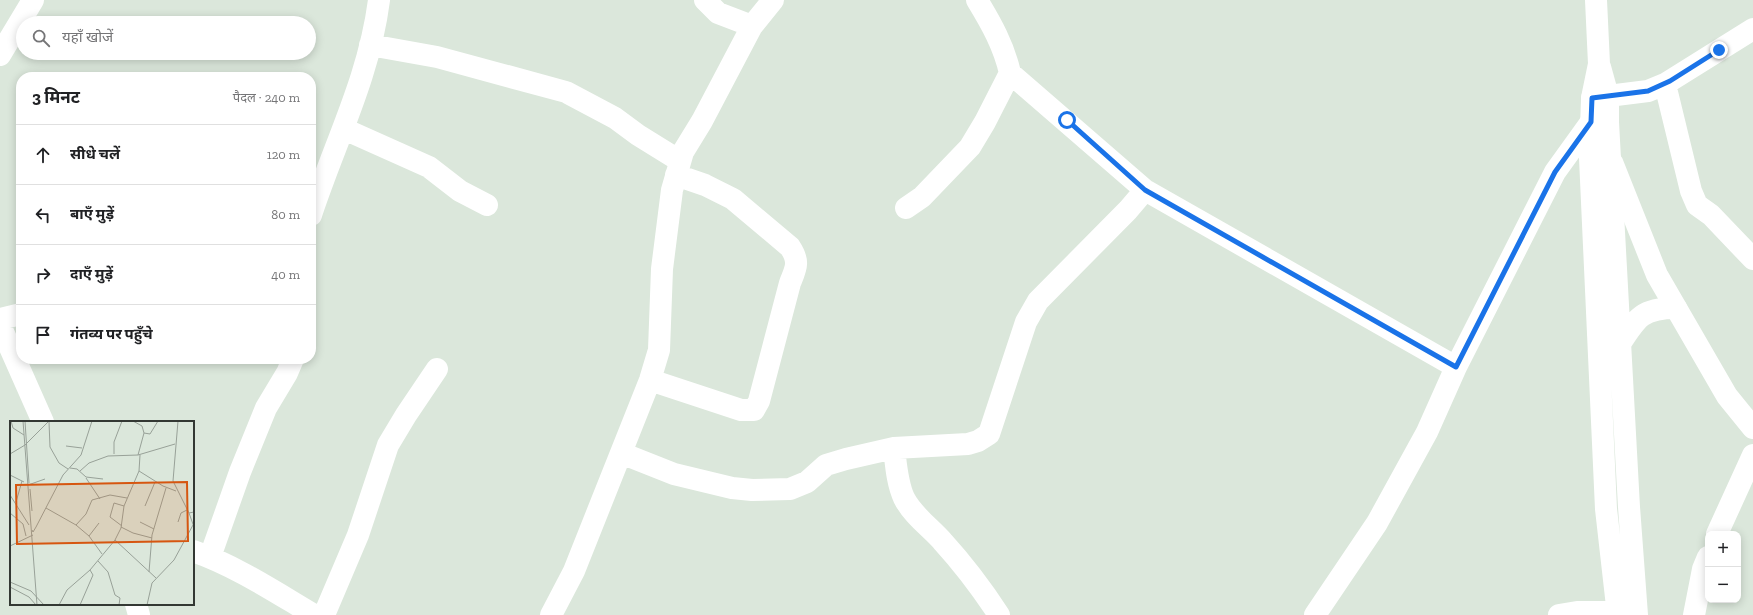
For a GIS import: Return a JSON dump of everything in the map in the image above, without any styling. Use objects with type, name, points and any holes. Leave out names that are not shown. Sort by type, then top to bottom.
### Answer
[{"type":"street","points":[[23,16],[32,0]]},
{"type":"street","points":[[316,200],[363,76],[379,0]]},
{"type":"street","points":[[706,0],[718,13],[752,26]]},
{"type":"street","points":[[551,615],[574,571],[650,380],[659,350],[662,270],[672,190],[683,152],[702,120],[752,26],[773,0]]},
{"type":"street","points":[[977,0],[992,25],[1010,72],[1145,190],[1456,367]]},
{"type":"street","points":[[1596,0],[1600,97],[1608,122],[1629,507],[1628,614]]},
{"type":"street","points":[[0,55],[16,28]]},
{"type":"street","points":[[1600,97],[1648,91],[1665,84],[1753,29]]},
{"type":"street","points":[[370,44],[437,57],[566,92],[616,118],[678,168],[705,185],[733,199],[790,247],[796,256],[797,266],[790,283],[759,401],[754,410],[741,410],[650,380]]},
{"type":"street","points":[[906,208],[922,197],[970,148],[1010,72]]},
{"type":"street","points":[[1665,84],[1690,191],[1697,205],[1711,216],[1753,260]]},
{"type":"street","points":[[1315,615],[1377,523],[1427,432],[1456,367],[1555,172],[1591,122],[1600,97]]},
{"type":"street","points":[[1591,122],[1610,158],[1657,275],[1727,396],[1753,428]]},
{"type":"street","points":[[1591,122],[1590,158],[1606,509],[1628,614]]},
{"type":"street","points":[[344,129],[429,168],[460,191],[487,206]]},
{"type":"street","points":[[621,453],[674,474],[732,488],[752,490],[790,489],[807,482],[826,465],[894,448],[968,444],[978,441],[990,434],[1026,322],[1038,301],[1128,210],[1145,190]]},
{"type":"street","points":[[1620,344],[1631,326],[1642,314],[1658,308],[1676,308]]},
{"type":"street","points":[[0,319],[16,315]]},
{"type":"street","points":[[0,325],[16,361]]},
{"type":"street","points":[[17,364],[43,421]]},
{"type":"street","points":[[291,364],[287,374],[266,408],[240,472],[202,554],[244,574],[314,615]]},
{"type":"street","points":[[324,615],[358,535],[388,445],[437,368]]},
{"type":"street","points":[[894,448],[899,481],[904,499],[943,541],[974,578],[999,615]]},
{"type":"street","points":[[1718,531],[1753,455]]},
{"type":"street","points":[[1694,615],[1705,564]]},
{"type":"street","points":[[136,605],[139,615]]},
{"type":"street","points":[[1559,615],[1577,612],[1628,614]]},
{"type":"route","points":[[1067,120],[1145,190],[1456,367],[1555,172],[1591,122],[1592,98],[1648,91],[1670,81],[1719,50]]}]
